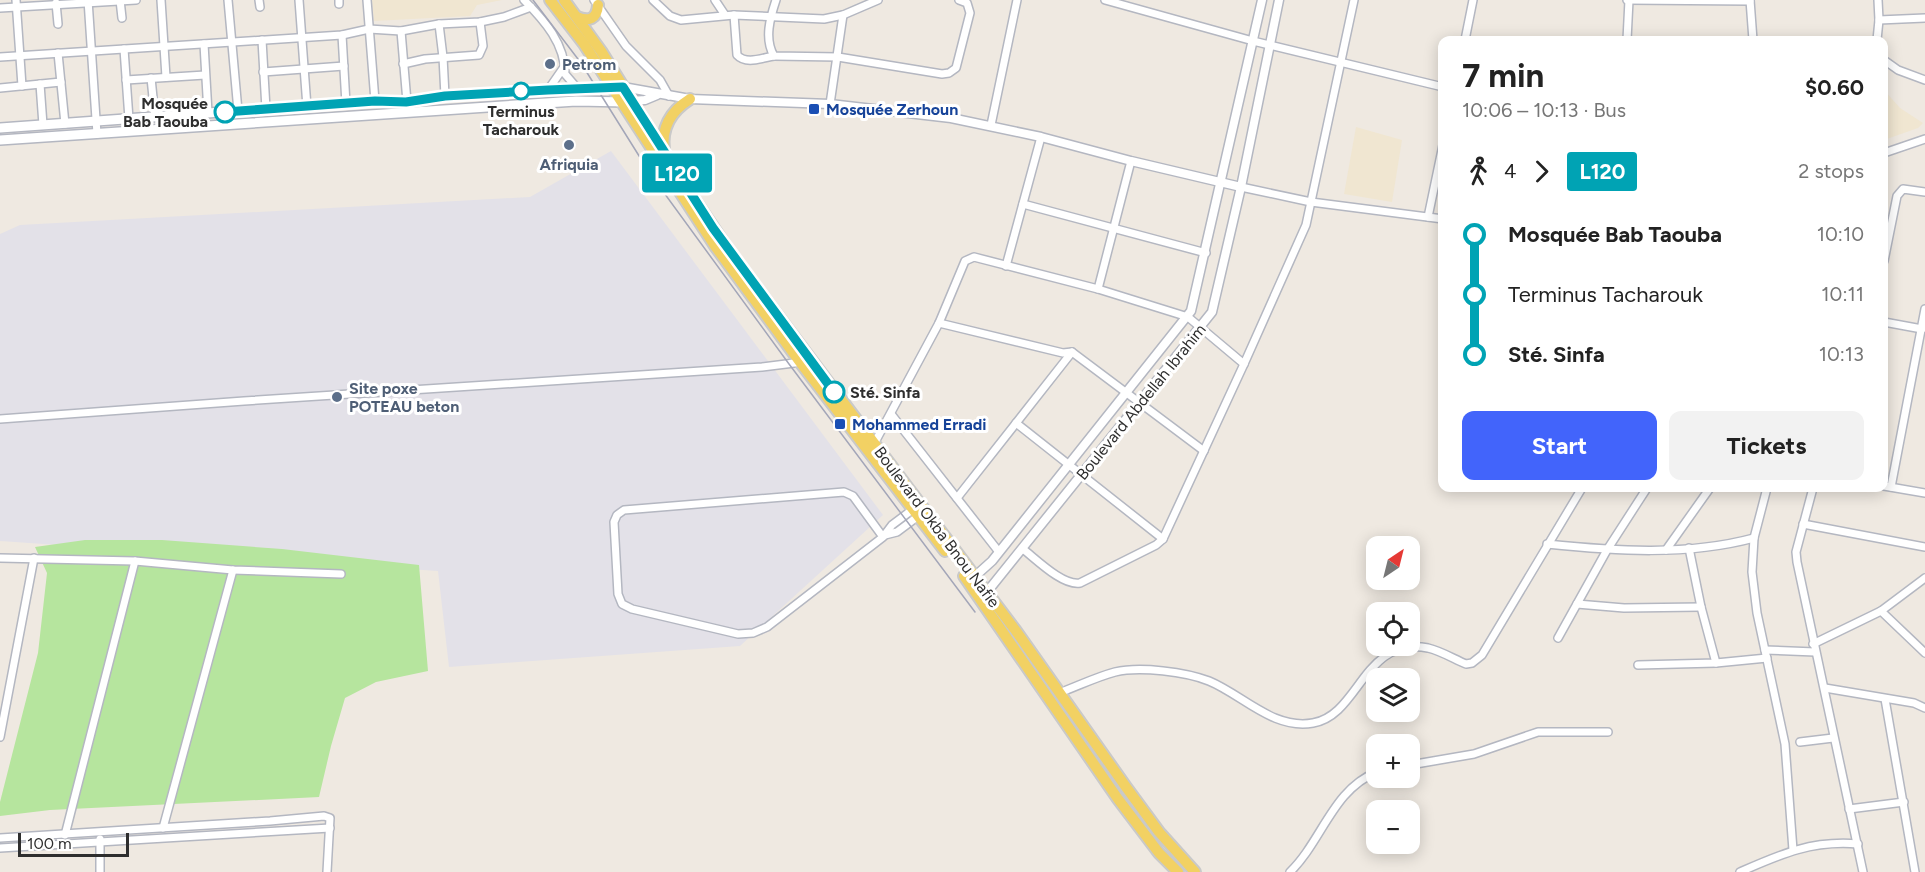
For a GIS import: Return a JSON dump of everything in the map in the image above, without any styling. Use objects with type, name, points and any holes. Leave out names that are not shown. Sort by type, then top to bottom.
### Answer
[{"type":"main road","name":"Boulevard Okba Bnou Nafie","points":[[550,0],[617,87],[715,246],[1059,693],[1159,832],[1195,872]]},
{"type":"main road","name":"Boulevard Okba Bnou Nafie","points":[[564,0],[577,17],[617,87]]},
{"type":"main road","points":[[577,17],[586,20],[593,18],[597,13],[596,3]]},
{"type":"main road","points":[[0,128],[375,101],[406,102],[445,96],[617,87]]},
{"type":"main road","points":[[664,153],[663,139],[669,119],[690,99]]},
{"type":"main road","points":[[0,140],[576,101],[627,102]]},
{"type":"main road","name":"Boulevard Okba Bnou Nafie","points":[[627,102],[806,362],[873,444],[919,510]]},
{"type":"main road","name":"Boulevard Okba Bnou Nafie","points":[[984,596],[1118,799],[1159,853],[1178,872]]},
{"type":"street","points":[[0,8],[16,4],[136,0]]},
{"type":"street","points":[[161,0],[166,77]]},
{"type":"street","points":[[228,0],[238,111]]},
{"type":"street","points":[[299,0],[307,106]]},
{"type":"street","points":[[367,0],[375,101]]},
{"type":"street","points":[[524,0],[559,43],[565,64],[565,74],[577,88]]},
{"type":"street","points":[[653,0],[677,20],[725,15],[816,20],[843,15],[878,0]]},
{"type":"street","points":[[716,0],[725,15]]},
{"type":"street","points":[[774,57],[769,40],[771,17],[776,0]]},
{"type":"street","points":[[734,15],[737,55],[747,61],[774,57],[838,57],[949,74],[957,65],[970,13],[967,3],[959,0]]},
{"type":"street","points":[[992,125],[1017,0]]},
{"type":"street","points":[[1105,0],[1253,41],[1438,86]]},
{"type":"street","name":"Boulevard Abdellah Ibrahim","points":[[971,580],[999,552],[1188,317],[1193,307],[1206,253],[1262,0]]},
{"type":"street","name":"Boulevard Abdellah Ibrahim","points":[[984,596],[1212,312],[1279,0]]},
{"type":"street","points":[[1023,549],[1063,579],[1074,584],[1156,545],[1163,539],[1297,249],[1310,214],[1354,0]]},
{"type":"street","points":[[1466,36],[1473,0]]},
{"type":"street","points":[[1626,36],[1628,0],[1750,1],[1754,36]]},
{"type":"street","points":[[1877,36],[1878,0]]},
{"type":"street","points":[[120,1],[122,18]]},
{"type":"street","points":[[56,2],[58,24]]},
{"type":"street","points":[[88,2],[98,134]]},
{"type":"street","points":[[596,3],[626,46],[660,80],[669,96]]},
{"type":"street","points":[[16,4],[22,86]]},
{"type":"street","points":[[0,57],[342,35],[369,29],[401,31],[439,24],[480,22],[504,17],[531,7]]},
{"type":"street","points":[[830,104],[843,15]]},
{"type":"street","points":[[1879,20],[1925,18]]},
{"type":"street","points":[[403,63],[478,55],[483,46],[480,22]]},
{"type":"street","points":[[439,24],[445,96]]},
{"type":"street","points":[[401,31],[406,102]]},
{"type":"street","points":[[342,35],[346,104]]},
{"type":"street","points":[[262,40],[266,110]]},
{"type":"street","points":[[204,44],[208,113]]},
{"type":"street","points":[[124,49],[129,119]]},
{"type":"street","points":[[58,52],[65,124]]},
{"type":"street","points":[[1888,63],[1898,70],[1925,80]]},
{"type":"street","points":[[548,90],[565,64]]},
{"type":"street","points":[[264,72],[344,66]]},
{"type":"street","points":[[126,80],[205,75]]},
{"type":"street","points":[[151,78],[154,117]]},
{"type":"street","points":[[0,88],[61,82]]},
{"type":"street","points":[[39,84],[43,125]]},
{"type":"street","points":[[617,87],[690,99],[830,104],[911,112],[992,125],[1221,183],[1311,202],[1438,218]]},
{"type":"street","points":[[627,102],[645,100],[657,95]]},
{"type":"street","points":[[1006,266],[1041,137]]},
{"type":"street","points":[[1888,152],[1925,139]]},
{"type":"street","points":[[1098,289],[1131,161]]},
{"type":"street","points":[[1428,217],[1438,169]]},
{"type":"street","points":[[1888,241],[1897,196],[1903,189],[1925,192]]},
{"type":"street","points":[[1023,204],[1206,253]]},
{"type":"street","points":[[873,444],[939,323],[965,261],[974,257],[1098,289],[1188,317],[1244,364]]},
{"type":"street","points":[[1888,483],[1923,329],[1925,309]]},
{"type":"street","points":[[939,323],[1063,353],[1072,352],[1204,451]]},
{"type":"street","points":[[1888,323],[1923,329]]},
{"type":"street","points":[[957,498],[1072,352]]},
{"type":"street","points":[[0,419],[750,368],[806,362]]},
{"type":"street","points":[[891,414],[999,552]]},
{"type":"street","points":[[1017,423],[1163,539]]},
{"type":"street","points":[[1888,487],[1925,493]]},
{"type":"street","points":[[884,536],[853,496],[844,492],[624,510],[617,515],[614,522],[619,597],[622,604],[632,609],[738,634],[753,633],[767,627],[884,536],[892,525],[919,510]]},
{"type":"street","points":[[1059,693],[1116,672],[1152,671],[1197,677],[1211,682],[1282,721],[1311,724],[1323,720],[1342,706],[1366,673],[1397,649],[1411,647],[1431,649],[1466,664],[1482,656],[1580,492]]},
{"type":"street","points":[[1558,638],[1607,550],[1644,492]]},
{"type":"street","points":[[1666,550],[1707,492]]},
{"type":"street","points":[[1766,492],[1751,554],[1753,582],[1785,744],[1793,850]]},
{"type":"street","points":[[1812,492],[1796,552],[1797,562],[1863,872]]},
{"type":"street","points":[[1803,525],[1925,547]]},
{"type":"street","points":[[1547,544],[1607,550],[1666,550],[1731,544],[1754,538]]},
{"type":"street","points":[[1689,548],[1701,607],[1716,663]]},
{"type":"street","points":[[0,558],[135,561],[233,570],[341,574]]},
{"type":"street","points":[[0,736],[34,558]]},
{"type":"street","points":[[65,834],[135,561]]},
{"type":"street","points":[[163,828],[233,570]]},
{"type":"street","points":[[1638,665],[1716,663],[1814,648],[1881,611],[1925,578]]},
{"type":"street","points":[[1577,604],[1624,608],[1701,607]]},
{"type":"street","points":[[1881,611],[1925,653]]},
{"type":"street","points":[[1825,688],[1914,703],[1925,708]]},
{"type":"street","points":[[1885,699],[1915,872]]},
{"type":"street","points":[[1420,763],[1474,754],[1538,732],[1608,732]]},
{"type":"street","points":[[1800,742],[1833,738]]},
{"type":"street","points":[[1290,872],[1341,800],[1354,785],[1366,778]]},
{"type":"street","points":[[1849,809],[1904,802]]},
{"type":"street","points":[[0,838],[324,816],[330,818],[327,872]]},
{"type":"street","points":[[0,848],[330,828]]},
{"type":"street","points":[[100,832],[100,872]]},
{"type":"street","points":[[1740,872],[1793,850],[1818,844],[1858,844]]},
{"type":"shaded area","points":[[372,0],[502,0],[477,5],[470,16],[374,21]]},
{"type":"shaded area","points":[[1888,94],[1900,108],[1923,123],[1918,128],[1888,139]]},
{"type":"shaded area","points":[[1356,127],[1402,140],[1392,202],[1344,194]]},
{"type":"shaded area","points":[[611,151],[883,515],[740,646],[449,667],[438,571],[0,541],[0,234],[20,225],[530,197]]},
{"type":"green space","points":[[85,540],[162,540],[282,549],[419,565],[428,671],[376,682],[345,698],[319,797],[50,810],[0,816],[0,802],[38,653],[47,573],[35,547]]},
{"type":"tram line","points":[[533,0],[581,63],[651,175],[975,612]]},
{"type":"bus line","name":"L120","points":[[225,112],[375,101],[406,102],[445,96],[623,87],[713,228],[834,392]]},
{"type":"place","name":"Petrom","points":[[550,64]]},
{"type":"place","name":"Terminus Tacharouk","points":[[521,91]]},
{"type":"place","name":"Mosquée Zerhoun","points":[[814,109]]},
{"type":"place","name":"Mosquée Bab Taouba","points":[[225,112]]},
{"type":"place","name":"Afriquia","points":[[569,145]]},
{"type":"place","name":"Sté. Sinfa","points":[[834,392]]},
{"type":"place","name":"Site poxe POTEAU beton","points":[[337,397]]},
{"type":"place","name":"Mohammed Erradi","points":[[840,424]]}]
